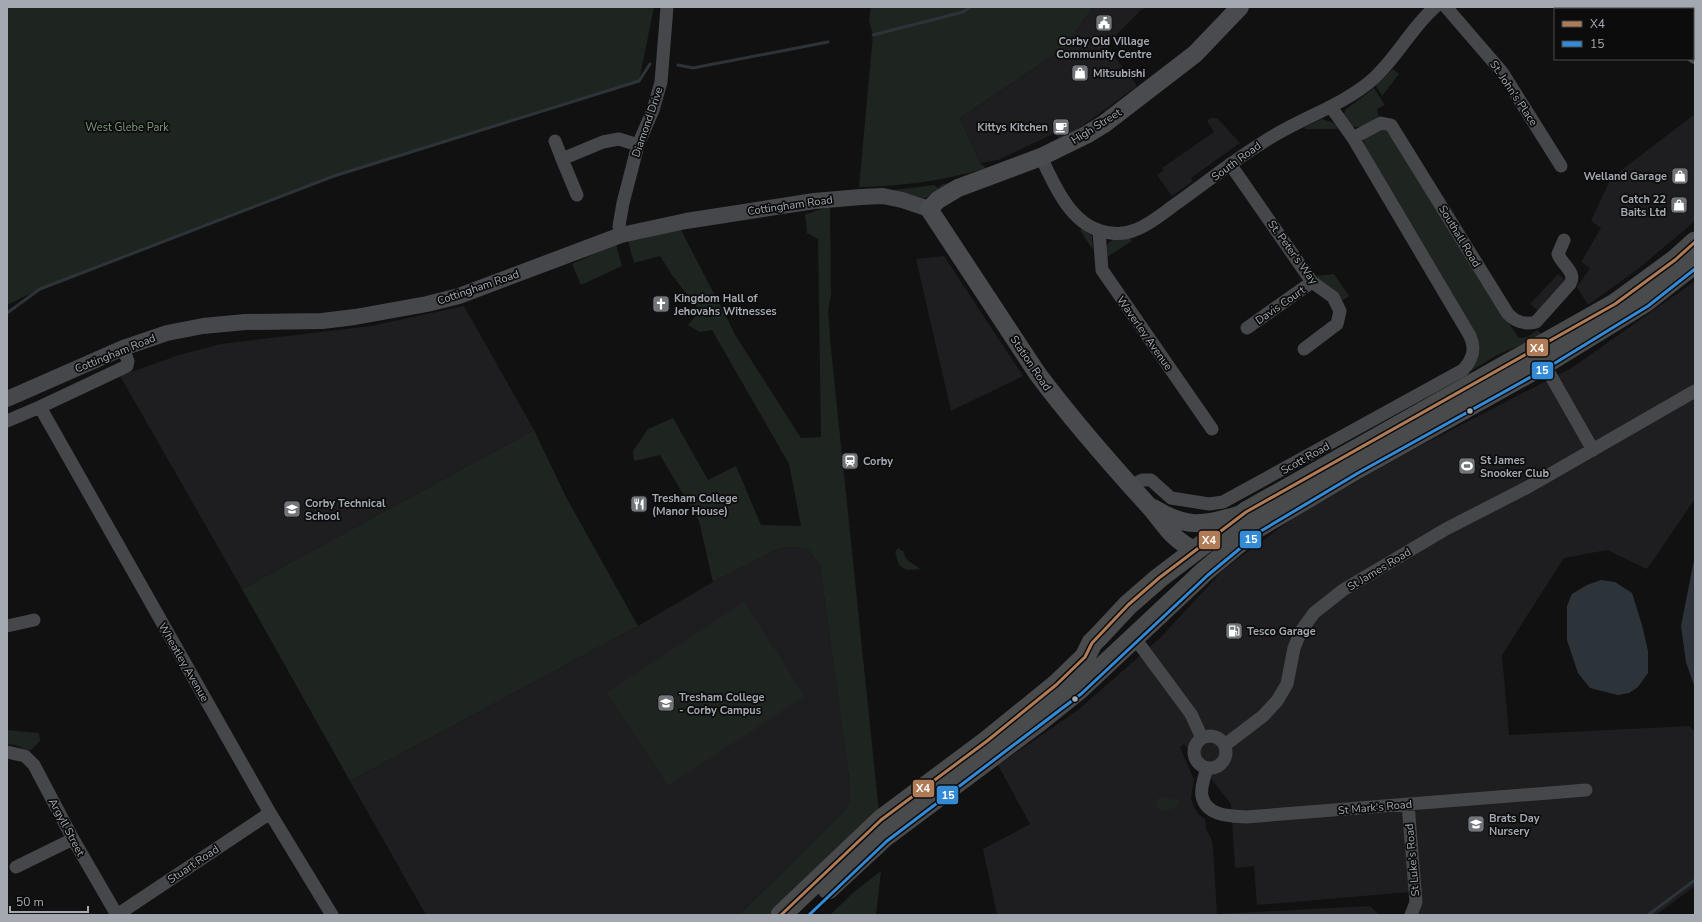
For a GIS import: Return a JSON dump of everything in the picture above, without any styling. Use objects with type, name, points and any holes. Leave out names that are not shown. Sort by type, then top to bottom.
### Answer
[{"type":"highway","points":[[1085,657],[1092,643],[1128,605],[1195,550],[1205,552],[1252,520],[1615,304],[1675,260],[1695,242]]},
{"type":"highway","points":[[802,915],[884,837],[1038,722],[1078,690],[1205,571],[1252,520],[1356,469],[1544,364],[1640,305],[1695,263]]},
{"type":"highway","points":[[1128,605],[1128,624],[1134,637]]},
{"type":"highway","points":[[781,915],[881,820],[1034,704],[1085,657],[1100,650],[1119,634],[1126,633],[1134,637]]},
{"type":"main road","name":"High Street","points":[[929,209],[938,200],[958,188],[1041,157],[1086,136],[1104,124],[1195,54],[1240,7]]},
{"type":"main road","name":"Station Road","points":[[929,209],[1037,373],[1106,460],[1149,505],[1171,534],[1183,545],[1195,550]]},
{"type":"main road","name":"Station Road","points":[[1149,505],[1167,516],[1188,524],[1252,520]]},
{"type":"main road","points":[[1168,571],[1173,547],[1171,534]]},
{"type":"street","name":"Diamond Drive","points":[[621,236],[619,226],[623,203],[638,145],[653,110],[661,82],[667,7]]},
{"type":"street","name":"South Road","points":[[1041,157],[1049,174],[1072,212],[1079,219],[1099,231],[1122,233],[1142,228],[1230,164],[1283,130],[1331,107],[1361,89],[1380,72],[1412,32],[1435,7]]},
{"type":"street","name":"St. John's Place","points":[[1446,7],[1502,72],[1560,166]]},
{"type":"street","points":[[1331,107],[1353,138]]},
{"type":"street","name":"Southall Road","points":[[1353,138],[1381,123],[1391,126],[1508,314],[1514,320],[1528,324],[1536,322],[1572,281],[1572,274],[1558,254],[1564,240]]},
{"type":"street","name":"Scott Road","points":[[1130,486],[1142,480],[1151,480],[1171,498],[1209,504],[1223,502],[1463,370],[1472,357],[1473,343],[1470,336],[1353,138]]},
{"type":"street","points":[[562,159],[602,142],[619,139],[638,145]]},
{"type":"street","points":[[555,141],[577,195]]},
{"type":"street","name":"St. Peter's Way","points":[[1230,164],[1312,282],[1333,297],[1338,305],[1339,317],[1334,327],[1304,349]]},
{"type":"street","name":"Cottingham Road","points":[[7,399],[123,348],[167,333],[203,326],[245,322],[322,321],[393,311],[427,304],[459,296],[621,236],[728,214],[814,201],[861,197],[890,197],[929,209]]},
{"type":"street","name":"Waverley Avenue","points":[[1099,231],[1102,270],[1212,429]]},
{"type":"street","name":"Davis Court","points":[[1247,328],[1312,282]]},
{"type":"street","points":[[7,421],[127,366],[128,361],[123,348]]},
{"type":"street","points":[[1544,364],[1592,450]]},
{"type":"street","name":"St James Road","points":[[1225,745],[1263,716],[1277,701],[1287,684],[1294,648],[1299,637],[1314,613],[1343,590],[1446,529],[1526,488],[1695,392]]},
{"type":"street","name":"Wheatley Avenue","points":[[40,407],[270,813],[332,915]]},
{"type":"street","points":[[8,628],[34,620]]},
{"type":"street","points":[[1134,637],[1191,714],[1202,738]]},
{"type":"street","points":[[1213,736],[1218,738],[1225,745],[1226,755],[1221,764],[1217,767],[1207,768],[1199,764],[1194,755],[1196,745],[1202,738],[1213,736]]},
{"type":"street","name":"Argyll Street","points":[[7,752],[24,756],[34,765],[73,839],[117,915]]},
{"type":"street","name":"St Mark's Road","points":[[1207,768],[1201,795],[1208,808],[1225,816],[1246,817],[1586,790]]},
{"type":"street","name":"St Luke's Road","points":[[1408,804],[1416,902],[1411,915]]},
{"type":"street","name":"Stuart Road","points":[[117,915],[270,813]]},
{"type":"street","points":[[16,867],[73,839]]},
{"type":"shaded area","points":[[1093,7],[1146,7],[1140,11],[1106,45],[1137,86],[1078,129],[1059,139],[1055,133],[998,160],[980,163],[960,118],[1075,41],[1072,36]]},
{"type":"shaded area","points":[[1695,114],[1695,221],[1638,269],[1588,305],[1577,287],[1590,268],[1581,262],[1601,228],[1591,221],[1611,178]]},
{"type":"shaded area","points":[[1210,118],[1217,118],[1240,143],[1191,178],[1193,181],[1172,196],[1157,175],[1164,170],[1162,168],[1214,132],[1207,121]]},
{"type":"shaded area","points":[[944,256],[1023,376],[951,411],[916,259]]},
{"type":"shaded area","points":[[1558,274],[1568,283],[1540,313],[1530,304]]},
{"type":"shaded area","points":[[1695,281],[1695,499],[1647,569],[1607,550],[1564,558],[1502,655],[1509,735],[1689,726],[1695,731],[1695,886],[1656,915],[1418,915],[1409,892],[1257,905],[1254,866],[1235,868],[1231,804],[1184,744],[1180,747],[1194,780],[1191,798],[1198,814],[1205,819],[1206,829],[1211,838],[1213,848],[1217,914],[1370,906],[1379,915],[997,915],[983,849],[1030,824],[998,765],[1078,710],[1160,638],[1223,570],[1296,516],[1405,454],[1573,367]]},
{"type":"shaded area","name":"Corby Technical School","points":[[464,306],[534,430],[242,589],[120,376],[179,355],[221,344],[371,326]]},
{"type":"shaded area","name":"Tresham College - Corby Campus","points":[[797,547],[809,550],[820,566],[850,785],[850,802],[842,813],[739,915],[426,915],[350,781],[638,626],[713,582],[780,548]]},
{"type":"shaded area","points":[[1695,555],[1695,688],[1686,662],[1681,626]]},
{"type":"shaded area","points":[[1601,580],[1615,582],[1632,593],[1642,625],[1648,651],[1648,673],[1638,687],[1629,693],[1618,695],[1590,688],[1578,673],[1567,640],[1567,606],[1572,594],[1587,585]]},
{"type":"green space","name":"West Glebe Park","points":[[7,7],[654,7],[639,81],[334,176],[40,289],[7,305]]},
{"type":"green space","points":[[871,7],[1093,7],[1072,36],[1075,41],[960,118],[980,163],[986,168],[970,173],[923,182],[859,187],[873,35],[869,20]]},
{"type":"green space","points":[[1695,7],[1695,44],[1694,8],[1668,8]]},
{"type":"green space","points":[[1393,69],[1399,74],[1382,96],[1376,86]]},
{"type":"green space","points":[[1374,88],[1385,105],[1377,109],[1379,116],[1363,127],[1352,127],[1344,116],[1345,110]]},
{"type":"green space","points":[[1322,119],[1334,123],[1338,129],[1305,129],[1305,127]]},
{"type":"green space","points":[[1376,129],[1389,130],[1472,267],[1518,337],[1526,337],[1537,330],[1543,335],[1497,355],[1471,371],[1470,326],[1442,276],[1365,149],[1364,140]]},
{"type":"green space","points":[[949,183],[924,199],[887,191],[934,185],[938,188],[942,184]]},
{"type":"green space","points":[[830,207],[831,294],[828,311],[831,349],[879,812],[769,915],[739,915],[842,813],[850,802],[850,785],[820,566],[809,550],[797,547],[780,548],[713,582],[699,521],[660,455],[634,461],[633,451],[648,429],[673,418],[708,480],[736,466],[761,525],[801,526],[789,464],[712,330],[700,332],[688,325],[700,311],[672,275],[660,256],[634,263],[628,241],[681,230],[737,338],[801,438],[821,437],[818,239],[807,233],[805,214]]},
{"type":"green space","points":[[1083,228],[1092,236],[1093,250],[1080,230]]},
{"type":"green space","points":[[1129,237],[1132,241],[1104,259],[1106,248],[1110,242]]},
{"type":"green space","points":[[616,244],[622,266],[581,285],[572,264]]},
{"type":"green space","points":[[1334,274],[1349,296],[1342,301],[1314,276]]},
{"type":"green space","points":[[534,430],[566,497],[638,626],[350,781],[242,589]]},
{"type":"green space","points":[[898,548],[904,552],[908,560],[920,569],[908,570],[899,565],[895,552]]},
{"type":"green space","points":[[744,602],[805,696],[668,786],[607,693]]},
{"type":"green space","points":[[7,730],[39,733],[40,741],[30,751],[15,745],[7,744]]},
{"type":"green space","points":[[1162,797],[1178,800],[1180,804],[1172,809],[1161,812],[1156,806],[1157,799]]},
{"type":"green space","points":[[881,871],[876,915],[830,915],[855,891]]},
{"type":"waterway","points":[[873,35],[963,12],[970,7]]},
{"type":"waterway","points":[[678,65],[693,68],[828,42]]},
{"type":"waterway","points":[[7,313],[40,289],[334,176],[639,81],[650,64]]},
{"type":"waterway","points":[[1648,915],[1695,880]]},
{"type":"transit line","name":"X4","points":[[781,915],[881,820],[987,741],[1056,685],[1085,657],[1092,643],[1128,605],[1159,578],[1246,512],[1615,304],[1675,260],[1695,242]]},
{"type":"transit line","name":"15","points":[[809,915],[887,841],[1081,694],[1208,575],[1261,531],[1358,473],[1547,368],[1648,306],[1695,269]]},
{"type":"place","name":"Corby Old Village Community Centre","points":[[1104,23]]},
{"type":"place","name":"Mitsubishi","points":[[1080,73]]},
{"type":"place","name":"Kittys Kitchen","points":[[1061,127]]},
{"type":"place","name":"Welland Garage","points":[[1680,176]]},
{"type":"place","name":"Catch 22 Baits Ltd","points":[[1679,205]]},
{"type":"place","name":"Kingdom Hall of Jehovahs Witnesses","points":[[661,304]]},
{"type":"place","name":"Corby","points":[[850,461]]},
{"type":"place","name":"St James Snooker Club","points":[[1467,466]]},
{"type":"place","name":"Tresham College (Manor House)","points":[[639,504]]},
{"type":"place","name":"Corby Technical School","points":[[292,509]]},
{"type":"place","name":"Tesco Garage","points":[[1234,631]]},
{"type":"place","name":"Tresham College - Corby Campus","points":[[666,703]]},
{"type":"place","name":"Brats Day Nursery","points":[[1476,824]]}]
